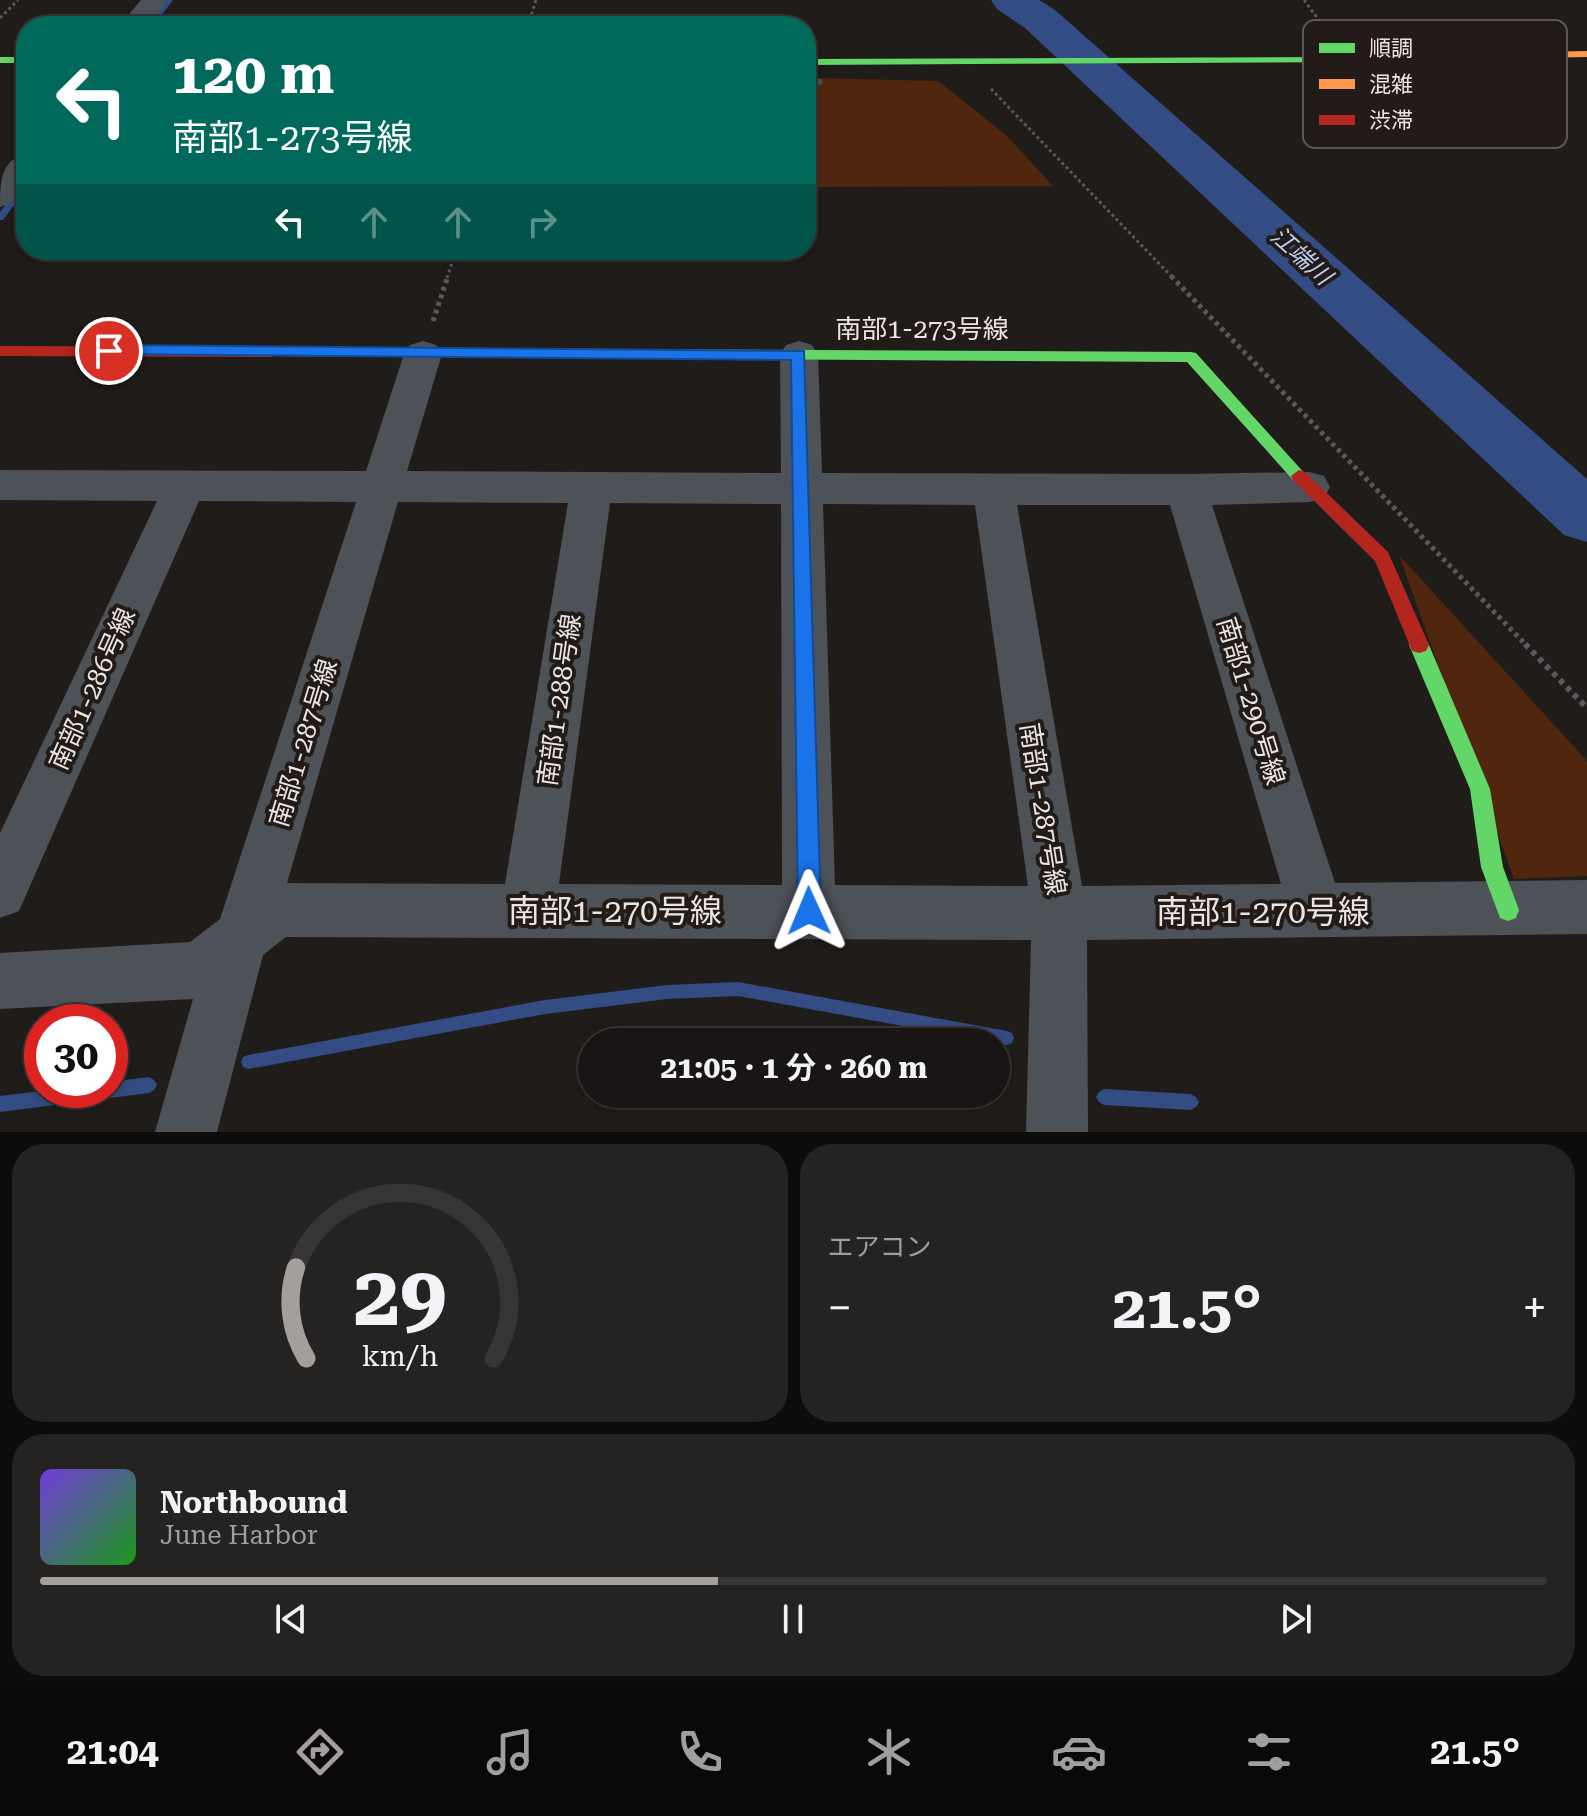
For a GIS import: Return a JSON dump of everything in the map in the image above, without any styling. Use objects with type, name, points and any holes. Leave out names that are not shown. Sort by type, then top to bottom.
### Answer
[{"type":"street","points":[[141,16],[155,0]]},
{"type":"street","points":[[1567,54],[1587,54]]},
{"type":"street","points":[[816,62],[1303,59]]},
{"type":"street","points":[[0,197],[16,176]]},
{"type":"street","name":"南部1-273号線","points":[[0,351],[1191,357],[1309,487],[1382,557],[1480,789],[1492,867],[1508,910]]},
{"type":"street","name":"南部1-287号線","points":[[186,1132],[241,936],[257,893],[423,354]]},
{"type":"street","points":[[799,354],[809,911]]},
{"type":"street","points":[[0,485],[1186,490],[1309,487]]},
{"type":"street","name":"南部1-286号線","points":[[0,892],[185,486]]},
{"type":"street","name":"南部1-288号線","points":[[528,912],[591,487]]},
{"type":"street","name":"南部1-287号線","points":[[994,489],[1059,913],[1057,1132]]},
{"type":"street","name":"南部1-290号線","points":[[1186,490],[1317,912]]},
{"type":"street","name":"南部1-270号線","points":[[0,981],[200,970],[276,910],[1059,913],[1587,907]]},
{"type":"path","points":[[0,18],[18,0]]},
{"type":"path","points":[[1304,0],[1319,20]]},
{"type":"path","points":[[965,62],[1587,708]]},
{"type":"path","points":[[423,354],[453,260]]},
{"type":"shaded area","points":[[816,78],[938,81],[1006,135],[1053,186],[816,187]]},
{"type":"shaded area","points":[[1399,555],[1587,761],[1587,876],[1514,879]]},
{"type":"waterway","points":[[157,16],[170,0]]},
{"type":"waterway","name":"江端川","points":[[1011,0],[1040,19],[1587,517]]},
{"type":"waterway","points":[[0,218],[16,196]]},
{"type":"waterway","points":[[248,1062],[545,1007],[667,992],[738,989],[952,1028]]},
{"type":"waterway","points":[[128,1088],[149,1085]]},
{"type":"waterway","points":[[1104,1097],[1191,1102]]},
{"type":"waterway","points":[[0,1104],[24,1101]]},
{"type":"traffic: fast","points":[[816,62],[1303,59]]},
{"type":"traffic: fast","points":[[0,60],[16,60]]},
{"type":"traffic: fast","points":[[271,352],[1191,357],[1299,476]]},
{"type":"traffic: fast","points":[[1419,645],[1480,789],[1492,867],[1508,910]]},
{"type":"traffic: slow","points":[[1567,54],[1587,54]]},
{"type":"traffic: jam","points":[[0,351],[271,352]]},
{"type":"traffic: jam","points":[[1299,476],[1382,557],[1419,645]]},
{"type":"route","points":[[109,351],[799,354],[809,911]]}]
